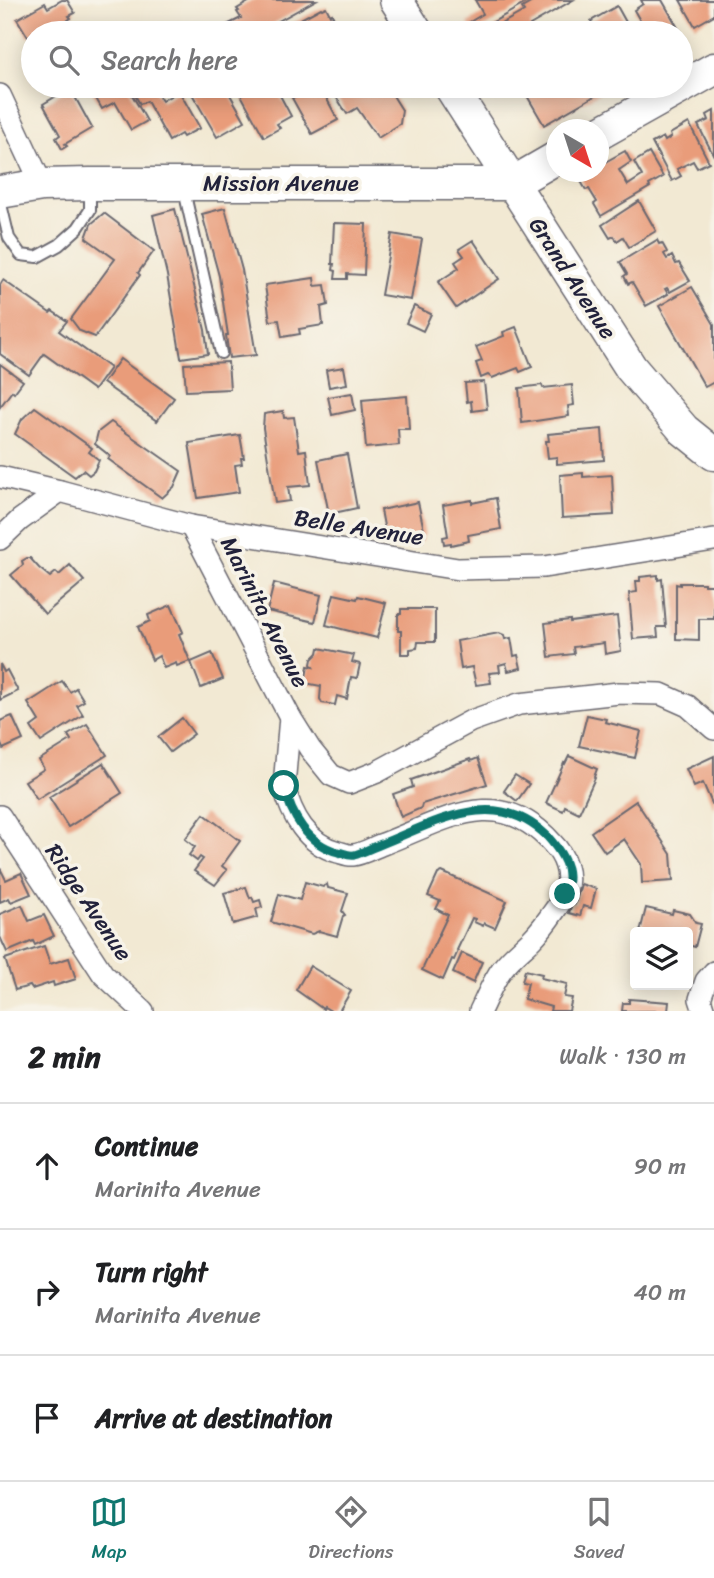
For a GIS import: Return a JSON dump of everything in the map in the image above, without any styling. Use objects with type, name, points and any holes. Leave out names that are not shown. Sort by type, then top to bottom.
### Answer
[{"type":"street","points":[[396,0],[409,21]]},
{"type":"street","points":[[693,81],[714,69]]},
{"type":"street","points":[[0,95],[42,185]]},
{"type":"street","name":"Grand Avenue","points":[[458,98],[631,368],[684,430],[714,454]]},
{"type":"street","points":[[609,128],[662,98]]},
{"type":"street","points":[[512,184],[546,164]]},
{"type":"street","name":"Mission Avenue","points":[[0,192],[42,185],[90,184],[512,184]]},
{"type":"street","name":"Belle Avenue","points":[[0,477],[191,526],[458,569],[544,567],[714,540]]},
{"type":"street","points":[[0,539],[20,520],[60,491]]},
{"type":"street","name":"Marinita Avenue","points":[[191,526],[290,717],[284,786],[291,810],[313,840],[330,850],[352,855],[441,819],[458,814],[495,810],[510,813],[530,823],[556,847],[568,877],[565,894],[534,937],[514,954],[500,971],[480,1011]]},
{"type":"street","points":[[290,717],[310,749],[331,775],[349,783],[377,772],[471,721],[519,704],[620,693],[661,694],[688,706],[714,729]]},
{"type":"street","name":"Ridge Avenue","points":[[0,816],[103,974],[143,1011]]},
{"type":"street","points":[[704,1011],[700,999],[706,981],[714,972]]},
{"type":"lane","points":[[183,183],[221,354]]},
{"type":"lane","points":[[0,200],[9,238],[21,255],[37,257],[59,245],[78,228],[90,210],[90,184]]},
{"type":"building","points":[[67,0],[75,13],[69,16],[71,18],[68,21],[21,21],[21,26],[17,19],[45,3],[48,8]]},
{"type":"building","points":[[252,0],[316,0],[278,21],[235,21],[241,18],[237,9]]},
{"type":"building","points":[[475,0],[531,0],[495,21],[471,21],[483,14]]},
{"type":"building","points":[[536,0],[573,0],[537,21],[506,21],[524,11],[522,8]]},
{"type":"building","points":[[641,0],[662,0],[674,21],[640,21],[634,10],[643,4]]},
{"type":"building","points":[[680,0],[714,0],[714,15],[695,26]]},
{"type":"building","points":[[617,6],[625,21],[591,21]]},
{"type":"building","points":[[326,7],[335,21],[297,21],[321,8]]},
{"type":"building","points":[[53,98],[76,98],[92,128],[65,144],[67,146],[62,149],[56,138],[60,135],[43,104]]},
{"type":"building","points":[[96,98],[134,98],[147,121],[131,130],[115,102],[102,109]]},
{"type":"building","points":[[137,98],[160,98],[162,101],[167,98],[183,98],[200,128],[169,141],[147,101],[140,104]]},
{"type":"building","points":[[194,98],[232,98],[245,121],[217,137]]},
{"type":"building","points":[[243,98],[281,98],[291,116],[277,124],[280,128],[264,137]]},
{"type":"building","points":[[292,98],[326,98],[338,120],[312,134]]},
{"type":"building","points":[[337,98],[394,98],[402,110],[400,124],[378,138],[357,108],[347,114]]},
{"type":"building","points":[[528,98],[591,98],[554,119],[546,119],[544,125]]},
{"type":"building","points":[[714,111],[714,156],[698,125],[709,120],[707,115]]},
{"type":"building","points":[[689,123],[709,162],[697,168],[693,161],[677,169],[681,176],[672,181],[652,143],[663,137],[665,141],[671,137],[670,134]]},
{"type":"building","points":[[625,151],[631,162],[619,170],[628,185],[642,176],[634,162],[649,153],[663,177],[601,216],[594,204],[597,202],[581,182],[609,182],[609,160]]},
{"type":"building","points":[[639,201],[656,231],[629,247],[623,237],[617,241],[614,236],[610,238],[602,225]]},
{"type":"building","points":[[225,208],[242,270],[256,355],[229,358],[219,276],[202,214]]},
{"type":"building","points":[[175,209],[205,330],[208,354],[181,358],[167,275],[153,215]]},
{"type":"building","points":[[104,213],[154,251],[95,337],[80,331],[71,319],[115,259],[86,238],[91,224]]},
{"type":"building","points":[[334,223],[366,224],[364,275],[347,274],[347,279],[335,279],[336,271],[333,270],[332,264]]},
{"type":"building","points":[[392,234],[422,239],[411,300],[381,295]]},
{"type":"building","points":[[473,240],[499,279],[456,308],[438,282],[459,268],[455,262],[464,256],[459,249]]},
{"type":"building","points":[[657,240],[667,252],[664,254],[667,259],[672,256],[690,281],[670,292],[665,289],[668,294],[646,306],[632,282],[628,284],[624,276],[627,274],[620,262]]},
{"type":"building","points":[[314,278],[315,286],[325,285],[328,305],[321,307],[323,325],[299,329],[300,334],[282,337],[279,320],[270,321],[265,285]]},
{"type":"building","points":[[3,280],[50,313],[52,311],[67,321],[59,331],[110,368],[94,390],[44,354],[29,375],[0,354],[0,285]]},
{"type":"building","points":[[692,287],[714,324],[714,382],[705,387],[659,306]]},
{"type":"building","points":[[414,306],[431,314],[423,331],[406,323]]},
{"type":"building","points":[[516,327],[532,367],[520,372],[518,368],[492,378],[488,375],[481,378],[476,363],[482,361],[476,347],[504,336],[503,332]]},
{"type":"building","points":[[120,359],[174,398],[157,421],[103,383]]},
{"type":"building","points":[[228,362],[230,389],[186,391],[184,364]]},
{"type":"building","points":[[0,364],[23,381],[0,407]]},
{"type":"building","points":[[344,367],[347,384],[329,387],[326,370]]},
{"type":"building","points":[[484,382],[487,409],[472,411],[471,401],[467,402],[465,383]]},
{"type":"building","points":[[542,385],[543,388],[572,385],[574,405],[568,406],[569,416],[522,423],[519,388]]},
{"type":"building","points":[[352,393],[355,410],[332,415],[328,397]]},
{"type":"building","points":[[407,396],[409,429],[398,429],[399,445],[366,448],[362,400]]},
{"type":"building","points":[[35,407],[92,448],[89,452],[99,460],[94,471],[89,475],[83,470],[75,477],[15,434],[22,419]]},
{"type":"building","points":[[283,411],[284,418],[294,417],[299,451],[306,450],[310,485],[288,487],[290,501],[275,503],[263,428],[264,414]]},
{"type":"building","points":[[111,422],[181,471],[174,487],[162,498],[108,459],[110,456],[95,444],[98,432]]},
{"type":"building","points":[[602,429],[604,460],[557,464],[557,457],[548,458],[548,434]]},
{"type":"building","points":[[240,435],[244,458],[241,458],[242,464],[235,465],[239,492],[198,498],[189,443]]},
{"type":"building","points":[[347,454],[357,508],[329,514],[318,460]]},
{"type":"building","points":[[583,473],[583,477],[612,475],[614,515],[562,518],[560,475]]},
{"type":"building","points":[[496,498],[501,529],[468,535],[469,541],[444,544],[443,537],[448,536],[443,505]]},
{"type":"building","points":[[418,502],[425,535],[422,536],[423,541],[415,543],[414,537],[387,542],[381,510]]},
{"type":"building","points":[[27,558],[50,577],[56,572],[59,575],[70,565],[84,581],[45,614],[11,575]]},
{"type":"building","points":[[658,575],[658,580],[662,579],[666,627],[657,627],[658,637],[633,639],[629,593],[637,592],[636,581],[640,581],[640,577]]},
{"type":"building","points":[[274,583],[321,595],[315,622],[267,611]]},
{"type":"building","points":[[676,584],[714,585],[714,619],[699,619],[699,640],[676,639]]},
{"type":"building","points":[[334,594],[357,599],[358,596],[386,603],[377,638],[326,625]]},
{"type":"building","points":[[171,605],[183,632],[179,634],[190,661],[164,668],[159,656],[152,660],[138,627],[150,621],[148,615]]},
{"type":"building","points":[[401,609],[435,609],[435,642],[418,642],[417,648],[410,649],[410,654],[401,654],[398,614],[401,614]]},
{"type":"building","points":[[617,616],[621,651],[605,654],[604,643],[573,647],[574,654],[549,657],[545,623]]},
{"type":"building","points":[[499,633],[504,635],[505,639],[511,638],[514,656],[518,655],[521,668],[508,671],[506,663],[499,665],[500,672],[489,673],[491,683],[476,685],[472,667],[461,669],[457,641]]},
{"type":"building","points":[[319,648],[354,655],[352,662],[360,664],[357,678],[351,677],[347,699],[337,696],[335,705],[322,703],[321,686],[305,683],[308,666],[313,667],[312,659]]},
{"type":"building","points":[[212,653],[223,679],[201,688],[191,662]]},
{"type":"building","points":[[0,664],[4,672],[7,670],[18,691],[0,700]]},
{"type":"building","points":[[62,681],[70,692],[76,688],[84,701],[77,705],[83,715],[41,742],[31,727],[39,721],[28,703]]},
{"type":"building","points":[[587,715],[641,731],[635,758],[579,746]]},
{"type":"building","points":[[12,716],[23,740],[3,749],[0,742],[0,721]]},
{"type":"building","points":[[182,718],[194,734],[170,752],[158,737]]},
{"type":"building","points":[[87,724],[107,755],[37,799],[25,781],[44,769],[39,760],[71,740],[68,735]]},
{"type":"building","points":[[569,756],[597,769],[579,813],[565,806],[563,811],[546,803]]},
{"type":"building","points":[[714,756],[714,808],[703,783],[694,787],[686,769]]},
{"type":"building","points":[[478,758],[487,784],[422,804],[421,808],[401,817],[393,794],[413,787],[411,780]]},
{"type":"building","points":[[103,763],[122,793],[68,827],[49,797]]},
{"type":"building","points":[[515,775],[529,784],[517,801],[504,791]]},
{"type":"building","points":[[636,801],[671,854],[673,881],[642,883],[641,864],[624,839],[605,852],[591,832]]},
{"type":"building","points":[[204,814],[240,841],[222,866],[227,870],[215,885],[194,871],[203,859],[200,857],[197,861],[189,855],[195,847],[185,839]]},
{"type":"building","points":[[0,868],[6,880],[21,873],[31,894],[11,902],[9,898],[0,902]]},
{"type":"building","points":[[442,872],[507,901],[495,928],[484,923],[483,926],[472,918],[443,980],[422,970],[448,915],[436,909],[440,901],[428,896],[438,874]]},
{"type":"building","points":[[305,882],[323,887],[327,884],[328,888],[348,893],[342,911],[345,915],[337,936],[319,931],[312,934],[271,922],[279,894],[300,900]]},
{"type":"building","points":[[581,884],[596,889],[591,908],[583,906],[580,916],[569,913],[572,903],[575,904]]},
{"type":"building","points":[[246,887],[250,898],[252,897],[254,902],[260,900],[262,907],[256,909],[258,917],[233,924],[224,893]]},
{"type":"building","points":[[22,905],[29,921],[44,915],[54,936],[35,945],[33,941],[7,952],[0,937],[0,914]]},
{"type":"building","points":[[646,908],[672,914],[673,910],[690,914],[696,923],[701,924],[695,947],[693,927],[641,927]]},
{"type":"building","points":[[44,946],[50,964],[69,958],[76,979],[54,986],[53,982],[32,989],[30,986],[15,990],[5,959]]},
{"type":"building","points":[[462,953],[482,962],[473,983],[453,973]]},
{"type":"building","points":[[310,966],[351,991],[339,1011],[324,1007],[323,1009],[296,990]]},
{"type":"building","points":[[525,970],[542,974],[541,978],[567,984],[564,997],[572,998],[569,1011],[550,1011],[551,1007],[524,999],[528,983],[522,982]]},
{"type":"building","points":[[629,999],[669,1002],[668,1011],[622,1011],[623,1003],[629,1003]]},
{"type":"route","points":[[284,786],[291,810],[313,840],[330,850],[352,855],[458,814],[495,810],[510,813],[536,827],[556,847],[568,877],[565,894]]}]
